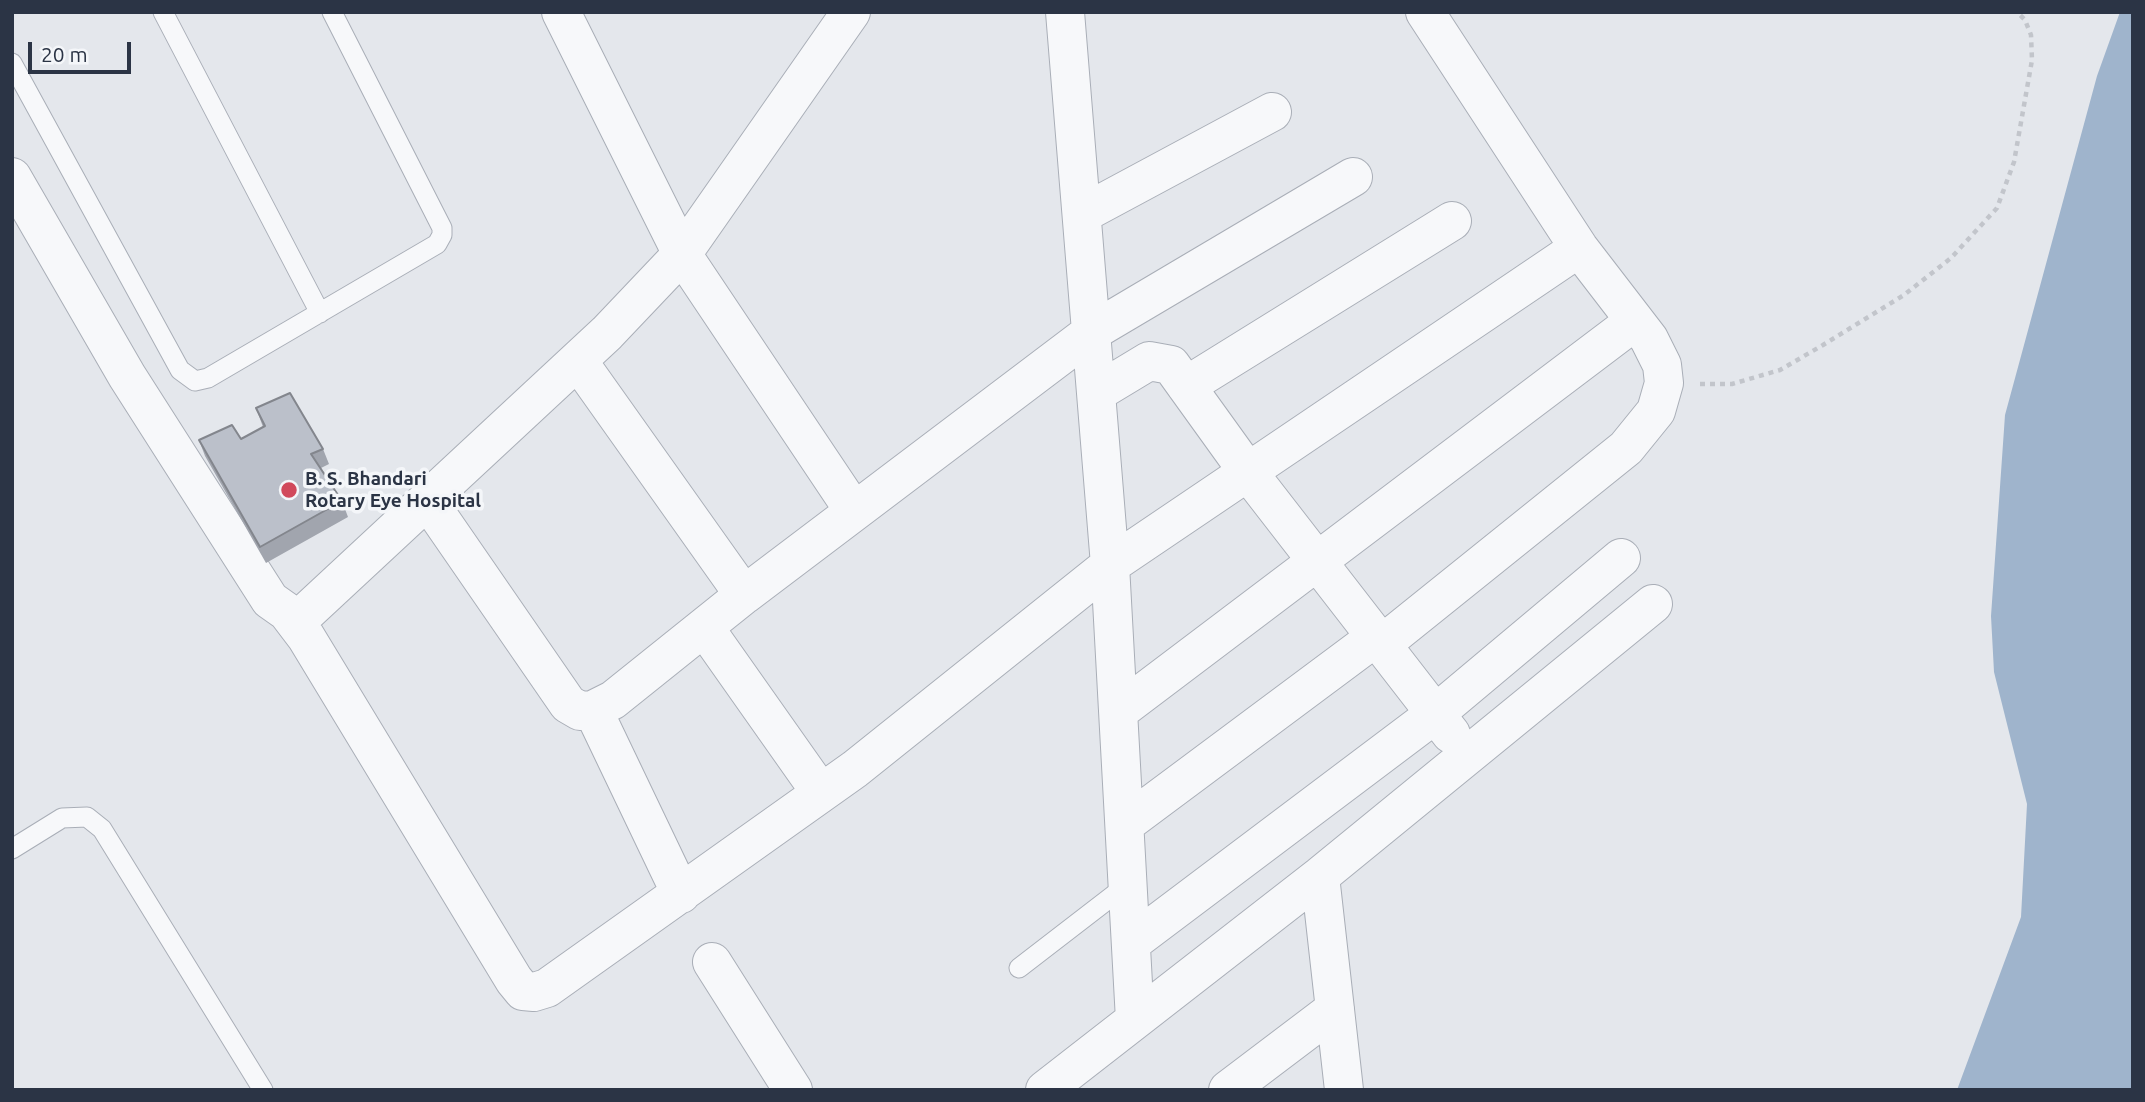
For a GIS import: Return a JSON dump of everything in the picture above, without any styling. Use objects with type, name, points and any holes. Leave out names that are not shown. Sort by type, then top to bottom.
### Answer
[{"type":"street","points":[[561,12],[682,254],[854,511]]},
{"type":"street","points":[[296,622],[578,361],[682,254],[851,12]]},
{"type":"street","points":[[1125,824],[1379,641],[1626,448],[1656,411],[1664,383],[1662,365],[1649,339],[1579,248],[1424,12]]},
{"type":"street","points":[[1067,13],[1110,565],[1135,1020]]},
{"type":"street","points":[[1082,214],[1272,112]]},
{"type":"street","points":[[12,177],[127,376],[270,600],[296,622],[523,991],[534,992],[547,988],[821,793],[1110,565],[1579,248]]},
{"type":"street","points":[[428,500],[568,704],[580,711],[593,710],[613,701],[744,594],[1093,331],[1353,177]]},
{"type":"street","points":[[1186,386],[1452,221]]},
{"type":"street","points":[[1119,711],[1635,321]]},
{"type":"street","points":[[578,361],[744,594]]},
{"type":"street","points":[[1096,393],[1149,361],[1171,365],[1248,472],[1467,755]]},
{"type":"street","points":[[1131,943],[1435,714],[1621,558]]},
{"type":"street","points":[[1045,1090],[1321,876],[1653,604]]},
{"type":"street","points":[[704,627],[821,793]]},
{"type":"street","points":[[593,710],[681,894]]},
{"type":"street","points":[[1321,876],[1344,1090]]},
{"type":"street","points":[[712,962],[793,1090]]},
{"type":"street","points":[[1228,1090],[1335,1009]]},
{"type":"lane","points":[[163,12],[320,313]]},
{"type":"lane","points":[[12,63],[180,370],[195,381],[208,378],[437,244],[442,235],[442,228],[332,12]]},
{"type":"lane","points":[[12,849],[62,818],[87,817],[102,828],[263,1090]]},
{"type":"lane","points":[[1019,968],[1128,884]]},
{"type":"path","points":[[1664,383],[1732,384],[1780,370],[1905,295],[1951,258],[1997,208],[2014,162],[2032,60],[2031,35],[2025,20],[2017,12]]},
{"type":"water","points":[[2120,12],[2133,12],[2133,1090],[1957,1090],[2021,917],[2027,804],[1994,672],[1991,616],[2005,415],[2097,76]]},
{"type":"building","points":[[290,393],[323,449],[311,454],[342,501],[260,547],[199,440],[232,425],[241,439],[265,426],[256,408]]},
{"type":"place","name":"B. S. Bhandari Rotary Eye Hospital","points":[[289,490]]}]
